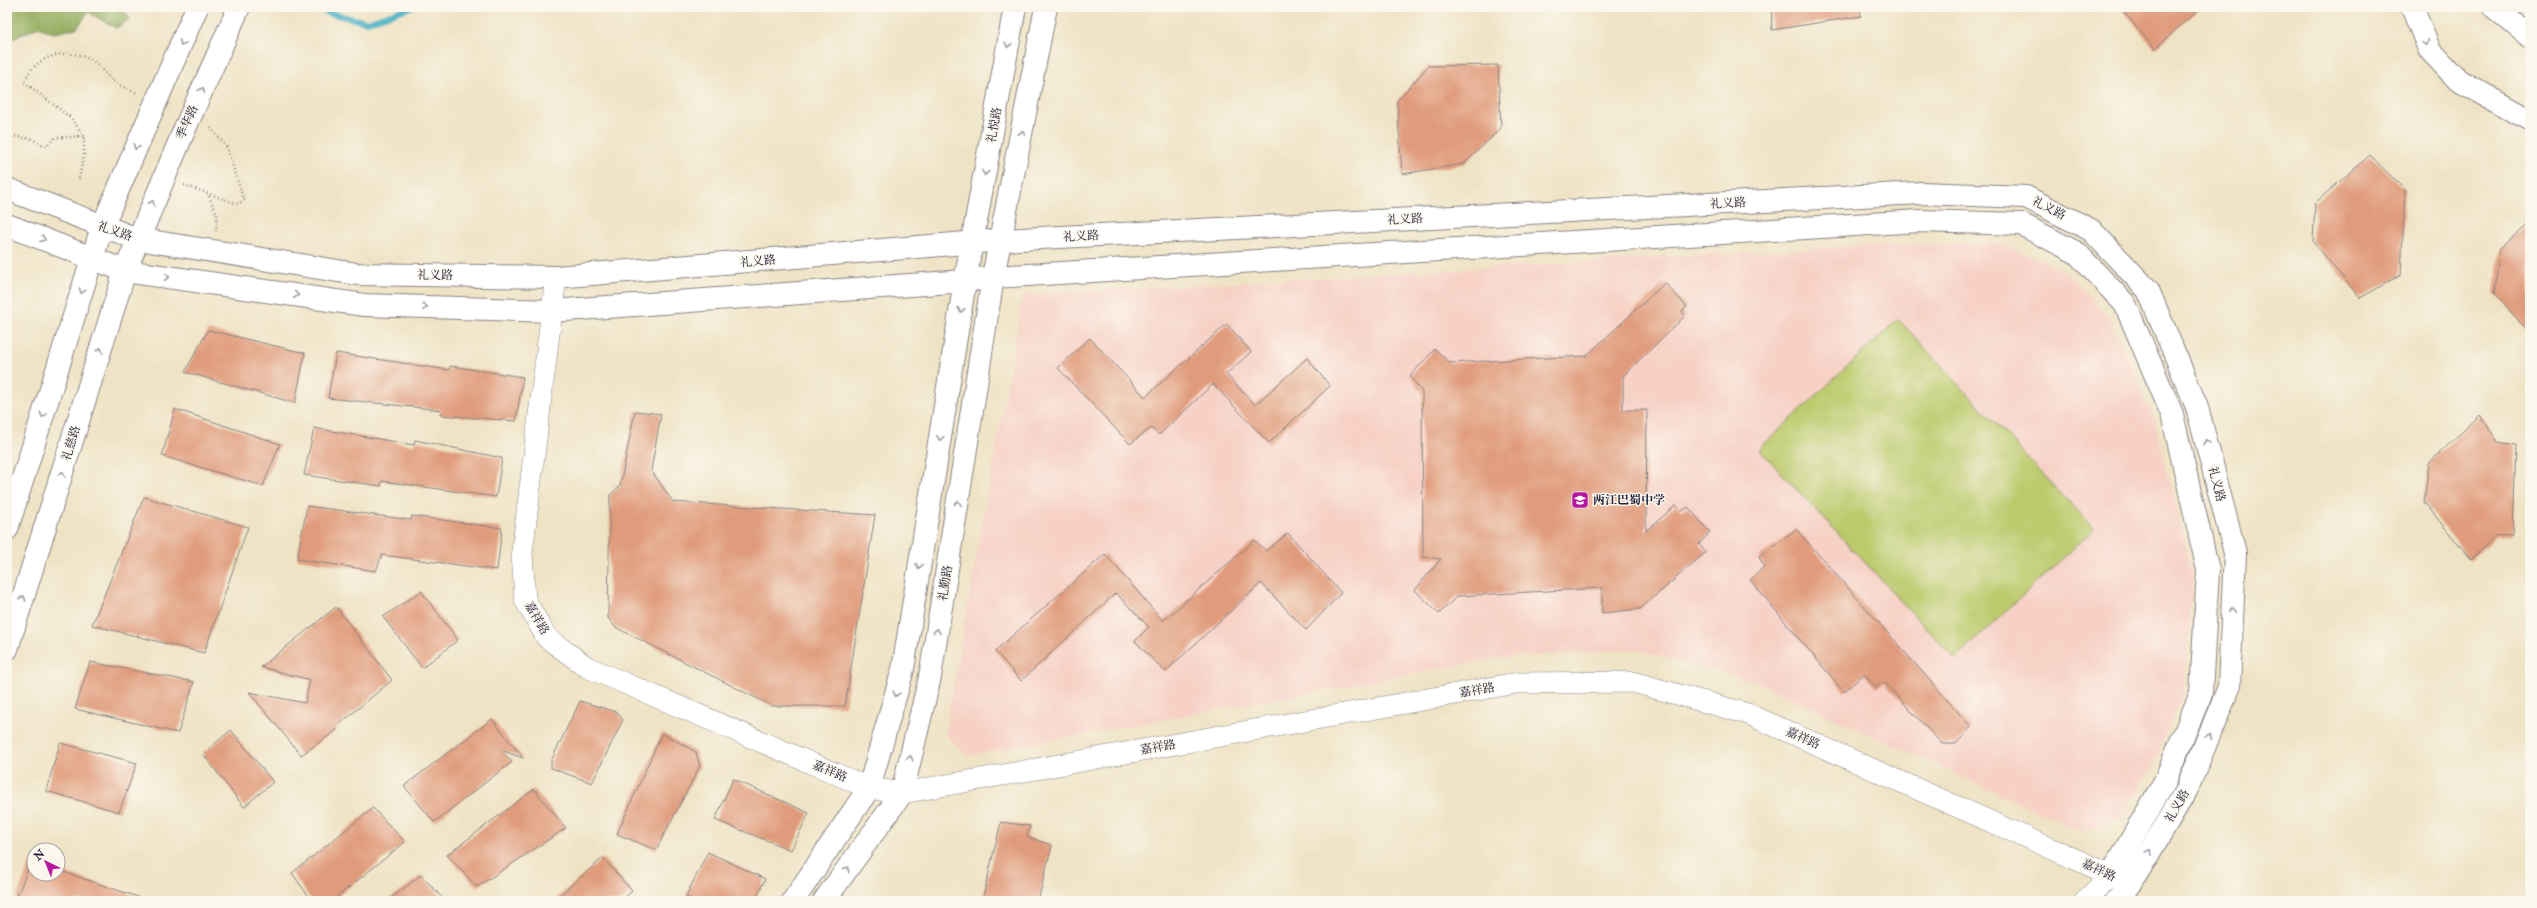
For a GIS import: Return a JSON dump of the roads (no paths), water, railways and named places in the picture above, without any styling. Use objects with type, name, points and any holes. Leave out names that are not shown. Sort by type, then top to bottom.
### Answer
[{"type":"main road","points":[[7,529],[102,227],[197,7]]},
{"type":"main road","name":"季华路","points":[[137,239],[239,7]]},
{"type":"main road","name":"礼悦路","points":[[973,244],[1015,7]]},
{"type":"main road","points":[[1002,240],[1046,7]]},
{"type":"main road","points":[[2412,7],[2429,49],[2458,80],[2530,120]]},
{"type":"main road","points":[[2494,7],[2530,37]]},
{"type":"main road","name":"礼义路","points":[[7,189],[102,227],[137,239],[357,274],[556,276],[973,244],[1002,240],[1921,193],[2026,197],[2091,230],[2148,290],[2198,407],[2235,553],[2229,687],[2188,789],[2130,885]]},
{"type":"main road","name":"礼义路","points":[[7,225],[125,270],[364,306],[552,311],[965,281],[993,277],[1920,221],[2021,224],[2077,253],[2125,304],[2172,414],[2208,570],[2201,693],[2165,781],[2111,875]]},
{"type":"main road","name":"礼慈路","points":[[7,649],[125,270],[137,239]]},
{"type":"main road","name":"礼勤路","points":[[824,901],[902,793],[930,677],[993,277],[1002,240]]},
{"type":"main road","points":[[793,901],[869,788],[903,669],[965,281],[973,244]]},
{"type":"street","name":"嘉祥路","points":[[556,276],[522,553],[525,600],[547,638],[587,667],[869,788],[902,793],[1517,683],[1633,682],[1748,714],[2111,875],[2130,885]]},
{"type":"street","points":[[2085,901],[2111,875]]},
{"type":"street","points":[[2116,901],[2130,885]]},
{"type":"waterway","points":[[315,7],[329,13],[367,22],[411,7]]},
{"type":"place","name":"两江巴蜀中学","points":[[1580,500]]}]
